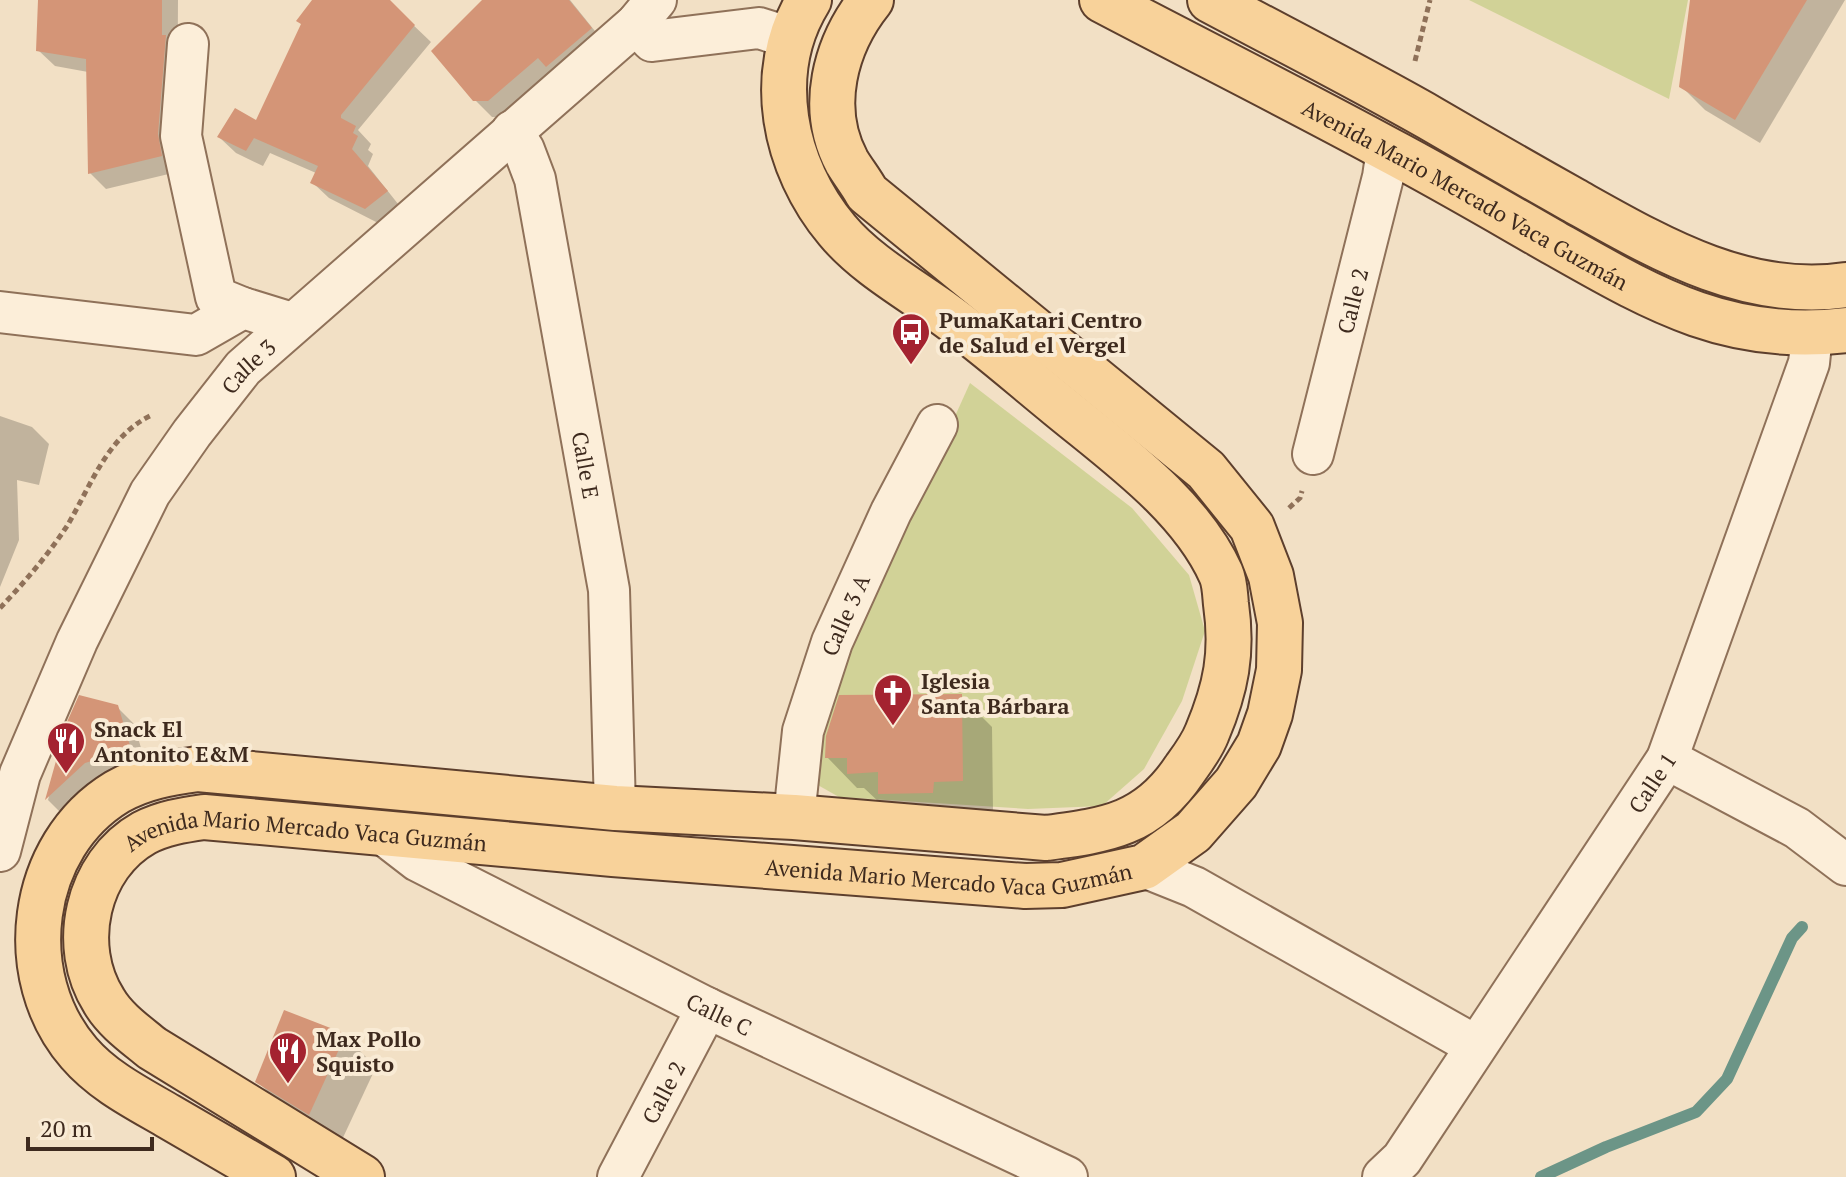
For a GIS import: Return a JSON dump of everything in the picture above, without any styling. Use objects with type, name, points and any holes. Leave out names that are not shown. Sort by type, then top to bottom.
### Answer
[{"type":"main road","name":"Avenida Mario Mercado Vaca Guzmán","points":[[362,1177],[152,1048],[123,1024],[104,1002],[91,973],[86,931],[91,900],[100,880],[124,849],[145,833],[169,823],[204,817],[613,854],[1025,886],[1062,885],[1144,867],[1193,832],[1236,783],[1259,745],[1270,714],[1279,670],[1280,623],[1266,559],[1252,527],[1206,470],[867,193],[846,161],[835,131],[831,99],[840,51],[855,20],[871,0]]},
{"type":"main road","name":"Avenida Mario Mercado Vaca Guzmán","points":[[1102,0],[1387,149],[1649,296],[1706,319],[1771,331],[1829,332]]},
{"type":"main road","points":[[1210,0],[1411,88],[1666,252],[1736,277],[1773,286],[1830,288],[1829,332]]},
{"type":"main road","name":"Avenida Mario Mercado Vaca Guzmán","points":[[273,1177],[104,1077],[66,1036],[50,1007],[42,982],[37,953],[38,922],[56,858],[76,828],[116,793],[151,776],[198,769],[615,808],[794,817],[1046,838],[1120,825],[1147,812],[1179,779],[1208,731],[1222,696],[1229,661],[1222,576],[1182,514],[1144,477],[961,326],[873,262],[839,233],[813,199],[795,162],[784,116],[785,80],[800,19]]},
{"type":"main road","points":[[800,19],[840,51]]},
{"type":"main road","points":[[1387,149],[1411,88]]},
{"type":"main road","points":[[1222,576],[1266,559]]},
{"type":"main road","points":[[383,834],[388,785]]},
{"type":"main road","points":[[613,854],[615,808]]},
{"type":"main road","points":[[1120,825],[1144,867]]},
{"type":"main road","points":[[47,885],[91,900]]},
{"type":"street","points":[[646,12],[652,41],[759,28],[800,19]]},
{"type":"street","name":"Calle 3","points":[[0,851],[20,774],[77,641],[150,493],[215,403],[243,368],[292,323],[646,12]]},
{"type":"street","points":[[188,44],[181,136],[216,297],[292,323]]},
{"type":"street","name":"Calle E","points":[[512,131],[524,150],[535,179],[609,590],[615,808]]},
{"type":"street","name":"Calle 2","points":[[1313,454],[1383,177],[1387,149]]},
{"type":"street","points":[[0,312],[196,335],[243,308]]},
{"type":"street","name":"Calle 1","points":[[1383,1177],[1402,1159],[1667,759],[1809,363],[1829,332]]},
{"type":"street","name":"Calle 3 A","points":[[794,817],[803,731],[832,642],[891,512],[937,425]]},
{"type":"street","points":[[1667,759],[1797,828],[1846,865]]},
{"type":"street","name":"Calle C","points":[[383,834],[418,861],[707,1008],[1067,1177]]},
{"type":"street","points":[[0,867],[47,885]]},
{"type":"street","points":[[1144,867],[1194,887],[1476,1046]]},
{"type":"street","name":"Calle 2","points":[[618,1177],[707,1008]]},
{"type":"path","points":[[1411,88],[1430,0]]},
{"type":"path","points":[[0,608],[66,528],[117,441],[137,422],[176,405],[215,403]]},
{"type":"path","points":[[1281,515],[1300,498],[1313,454]]},
{"type":"green space","points":[[1469,0],[1688,0],[1669,99]]},
{"type":"green space","points":[[970,383],[1132,508],[1189,575],[1205,631],[1182,701],[1144,769],[1102,806],[1028,809],[839,797],[816,784],[815,763],[844,662]]},
{"type":"building","points":[[38,0],[162,0],[162,35],[166,35],[158,134],[162,156],[88,174],[86,59],[36,51]]},
{"type":"building","points":[[312,0],[390,0],[415,25],[341,115],[341,118],[356,126],[353,133],[358,136],[352,149],[388,191],[365,209],[310,183],[318,166],[254,138],[246,151],[217,137],[235,108],[256,120],[301,24],[296,21]]},
{"type":"building","points":[[482,0],[569,0],[592,28],[546,67],[538,58],[488,101],[473,101],[431,51]]},
{"type":"building","points":[[1690,0],[1807,0],[1735,120],[1679,87]]},
{"type":"building","name":"Iglesia Santa Bárbara","points":[[962,694],[963,781],[934,782],[933,793],[878,794],[878,772],[847,774],[847,758],[825,758],[826,736],[839,695]]},
{"type":"building","points":[[79,695],[118,705],[131,749],[85,763],[45,800],[67,722]]},
{"type":"building","points":[[284,1010],[346,1034],[309,1115],[255,1082]]},
{"type":"waterway","points":[[1541,1177],[1606,1147],[1696,1112],[1727,1079],[1792,938],[1802,927]]},
{"type":"place","name":"PumaKatari Centro de Salud el Vergel","points":[[911,366]]},
{"type":"place","name":"Iglesia Santa Bárbara","points":[[893,727]]},
{"type":"place","name":"Snack El Antonito E&M","points":[[66,775]]},
{"type":"place","name":"Max Pollo Squisto","points":[[288,1085]]}]
